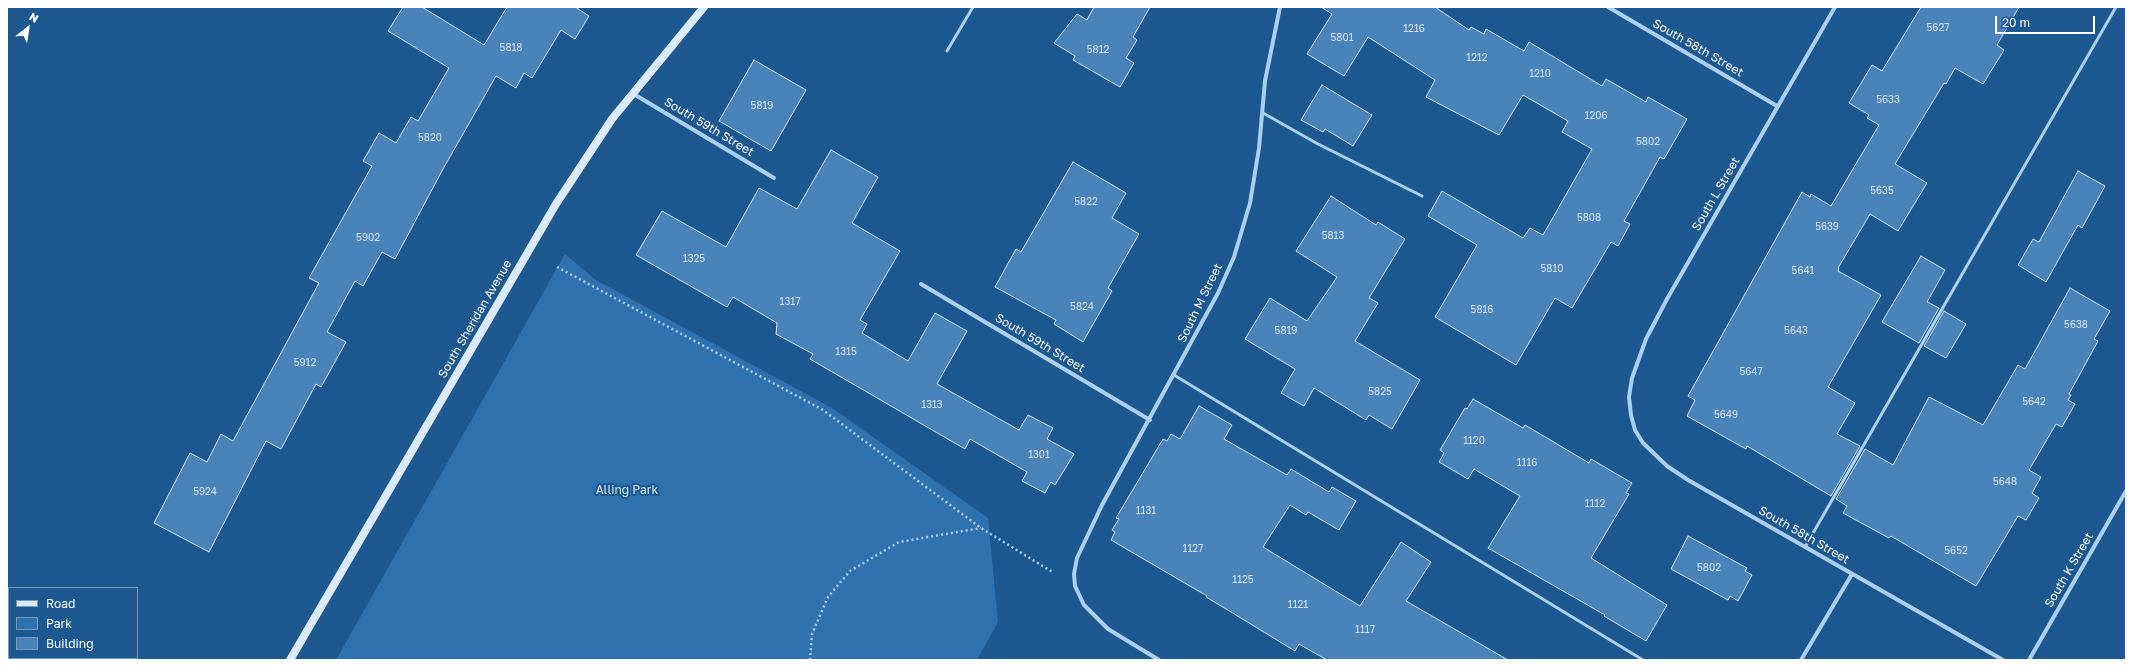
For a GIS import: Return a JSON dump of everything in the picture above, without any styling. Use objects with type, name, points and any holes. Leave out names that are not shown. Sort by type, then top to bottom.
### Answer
[{"type":"street","name":"South Sheridan Avenue","points":[[290,660],[556,204],[612,119],[704,7]]},
{"type":"street","name":"South M Street","points":[[1075,586],[1074,574],[1077,558],[1088,534],[1218,293],[1242,232],[1250,203],[1259,148],[1265,82],[1280,7]]},
{"type":"street","name":"South 58th Street","points":[[1608,7],[1778,106]]},
{"type":"street","name":"South L Street","points":[[1629,397],[1632,378],[1646,339],[1835,7]]},
{"type":"street","name":"South 59th Street","points":[[632,93],[774,178]]},
{"type":"street","name":"South 59th Street","points":[[921,284],[1150,420]]},
{"type":"street","name":"South 58th Street","points":[[1629,397],[1635,430],[1643,443],[1667,466],[1688,480],[2003,660]]},
{"type":"street","name":"South K Street","points":[[2029,660],[2126,491]]},
{"type":"street","points":[[1801,660],[1852,574]]},
{"type":"street","points":[[1075,586],[1084,605],[1096,618],[1124,640],[1159,660]]},
{"type":"lane","points":[[947,51],[973,7]]},
{"type":"lane","points":[[1805,547],[2116,7]]},
{"type":"lane","points":[[1263,113],[1318,144],[1422,196]]},
{"type":"lane","points":[[1174,375],[1643,660]]},
{"type":"path","points":[[557,267],[823,410],[981,528],[1075,586]]},
{"type":"path","points":[[810,660],[812,634],[828,597],[850,571],[899,542],[981,528]]},
{"type":"green space","name":"Alling Park","points":[[565,254],[596,280],[832,408],[988,518],[998,622],[977,660],[336,660]]},
{"type":"building","points":[[403,7],[422,7],[484,45],[507,7],[575,7],[589,16],[575,39],[561,30],[532,78],[524,73],[516,88],[496,76],[443,169],[395,259],[382,252],[363,286],[355,281],[327,332],[346,342],[321,387],[316,384],[281,449],[266,441],[209,552],[154,523],[190,453],[207,462],[221,434],[233,441],[319,283],[309,278],[372,166],[363,161],[379,133],[396,143],[411,117],[418,121],[449,68],[388,31]]},
{"type":"building","points":[[1094,7],[1150,7],[1133,37],[1137,40],[1126,58],[1134,63],[1120,87],[1073,60],[1075,56],[1054,43],[1077,14],[1087,20]]},
{"type":"building","points":[[1321,7],[1435,7],[1469,30],[1471,27],[1484,34],[1486,29],[1524,51],[1529,42],[1602,86],[1606,79],[1646,102],[1648,97],[1687,119],[1664,159],[1660,157],[1624,221],[1630,224],[1618,246],[1611,242],[1572,308],[1555,298],[1516,365],[1435,317],[1477,245],[1428,216],[1442,191],[1523,238],[1530,228],[1543,235],[1592,149],[1562,132],[1568,121],[1523,95],[1499,135],[1426,97],[1435,80],[1368,37],[1344,76],[1307,54],[1332,14]]},
{"type":"building","points":[[1921,7],[2019,7],[1997,45],[2004,50],[1983,84],[1955,68],[1946,84],[1944,83],[1895,164],[1927,183],[1898,231],[1870,214],[1838,268],[1838,271],[1881,295],[1828,387],[1855,403],[1837,434],[1860,446],[1831,496],[1747,446],[1746,449],[1687,416],[1695,400],[1688,396],[1802,192],[1810,197],[1811,194],[1831,206],[1879,125],[1867,118],[1869,115],[1849,103],[1872,65],[1882,71]]},
{"type":"building","points":[[754,60],[806,90],[771,151],[719,121]]},
{"type":"building","points":[[1322,85],[1372,115],[1353,146],[1325,129],[1323,132],[1301,120]]},
{"type":"building","points":[[831,150],[878,177],[852,223],[900,251],[860,320],[867,324],[862,333],[908,361],[935,313],[967,331],[937,384],[1019,430],[1028,415],[1053,428],[1047,439],[1074,454],[1055,485],[1051,482],[1045,493],[1022,481],[1027,472],[970,439],[965,449],[810,359],[813,354],[776,334],[777,323],[733,297],[727,307],[636,255],[662,211],[726,247],[759,188],[797,209]]},
{"type":"building","points":[[1073,162],[1126,193],[1112,218],[1139,234],[1108,288],[1112,291],[1083,342],[1054,324],[1056,320],[995,287],[1016,249],[1021,252]]},
{"type":"building","points":[[2078,171],[2105,186],[2082,228],[2078,225],[2046,282],[2018,265],[2033,239],[2039,242]]},
{"type":"building","points":[[1331,196],[1376,225],[1378,222],[1405,239],[1369,298],[1378,303],[1355,341],[1420,380],[1392,429],[1369,415],[1366,420],[1314,388],[1304,406],[1281,393],[1295,369],[1245,339],[1270,298],[1307,321],[1337,277],[1296,251]]},
{"type":"building","points":[[1921,256],[1945,270],[1927,302],[1939,308],[1919,343],[1882,322]]},
{"type":"building","points":[[2070,288],[2110,311],[2094,339],[2098,341],[2069,394],[2071,395],[2068,400],[2075,404],[2062,427],[2056,424],[2029,470],[2041,477],[2032,493],[2039,498],[2026,520],[2018,516],[1976,586],[1891,536],[1889,538],[1843,513],[1847,506],[1836,499],[1865,449],[1893,465],[1929,397],[1983,425],[2018,365],[2025,369]]},
{"type":"building","points":[[1944,311],[1966,324],[1946,358],[1924,346]]},
{"type":"building","points":[[1473,399],[1523,428],[1525,425],[1589,463],[1591,459],[1632,483],[1626,493],[1629,494],[1591,558],[1667,605],[1646,641],[1604,616],[1605,615],[1488,548],[1520,496],[1474,469],[1468,479],[1439,462],[1444,453],[1440,450],[1465,408],[1467,409]]},
{"type":"building","points":[[1199,406],[1232,425],[1224,439],[1287,475],[1291,469],[1329,492],[1332,487],[1356,501],[1339,530],[1308,512],[1306,515],[1290,505],[1263,547],[1360,606],[1401,542],[1431,562],[1406,601],[1508,660],[1327,660],[1299,644],[1295,651],[1206,597],[1207,596],[1111,540],[1115,532],[1112,530],[1119,519],[1116,518],[1163,439],[1167,441],[1171,434],[1180,439]]},
{"type":"building","points":[[1688,536],[1747,568],[1745,571],[1752,575],[1738,601],[1730,596],[1728,600],[1671,569]]}]
